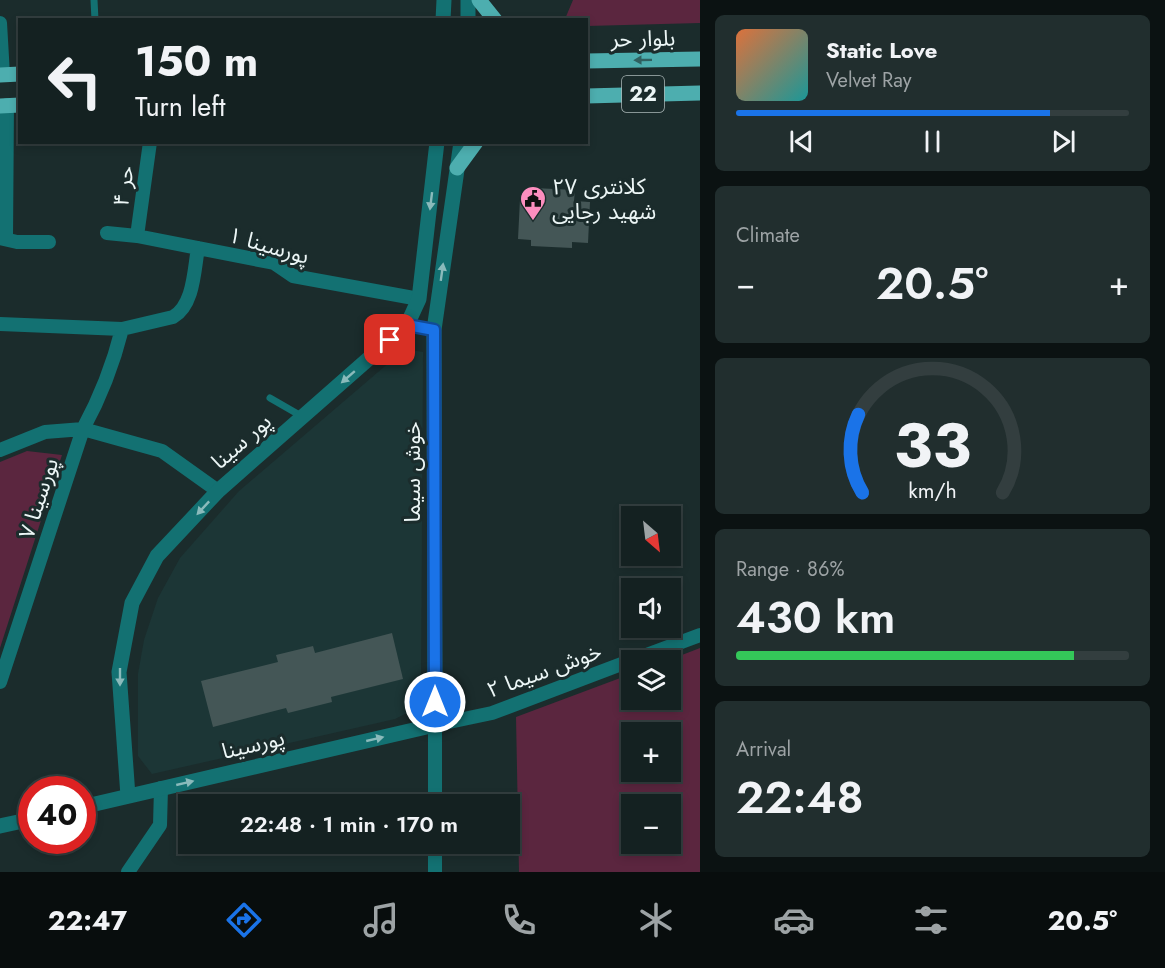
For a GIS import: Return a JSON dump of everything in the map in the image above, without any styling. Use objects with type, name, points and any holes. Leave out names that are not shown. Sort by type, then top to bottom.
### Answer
[{"type":"main road","points":[[479,0],[493,18]]},
{"type":"main road","name":"بلوار حر","points":[[588,61],[700,59]]},
{"type":"main road","points":[[1,75],[18,74]]},
{"type":"main road","name":"22","points":[[588,96],[700,93]]},
{"type":"main road","points":[[457,168],[475,144]]},
{"type":"street","points":[[443,18],[444,0]]},
{"type":"street","points":[[468,0],[468,18]]},
{"type":"street","points":[[0,23],[1,75]]},
{"type":"street","points":[[9,105],[3,238],[17,242],[49,242]]},
{"type":"street","name":"حر ۴","points":[[137,236],[150,144]]},
{"type":"street","name":"پور سینا","points":[[128,796],[119,672],[132,603],[157,556],[219,491],[407,325],[419,299],[437,144]]},
{"type":"street","name":"خوش سیما","points":[[435,794],[434,330],[461,144]]},
{"type":"street","name":"پورسینا ۱","points":[[107,233],[137,236],[274,263],[293,276],[419,299]]},
{"type":"street","points":[[0,324],[122,328],[173,317],[180,313],[187,303],[198,248]]},
{"type":"street","points":[[407,325],[434,330]]},
{"type":"street","name":"پورسینا ۷","points":[[0,682],[83,429],[101,396],[114,363],[122,328]]},
{"type":"street","points":[[0,450],[45,432],[83,429],[162,451],[219,491]]},
{"type":"street","name":"خوش سیما ۲","points":[[659,650],[700,635]]},
{"type":"street","name":"خوش سیما ۲","points":[[435,725],[492,712],[621,664]]},
{"type":"street","name":"پورسینا","points":[[96,804],[435,725]]},
{"type":"street","points":[[128,872],[160,825],[160,788]]},
{"type":"street","points":[[0,826],[18,822]]},
{"type":"street","points":[[435,854],[435,872]]},
{"type":"lane","points":[[94,0],[95,18]]},
{"type":"lane","points":[[270,398],[303,417]]},
{"type":"shaded area","points":[[573,0],[700,0],[700,23],[588,26],[588,18],[565,18]]},
{"type":"shaded area","points":[[405,349],[423,352],[421,687],[417,700],[409,712],[395,719],[152,774],[138,756],[138,674],[144,640],[158,598],[180,558],[239,491]]},
{"type":"shaded area","points":[[27,451],[62,455],[0,648],[0,462]]},
{"type":"shaded area","points":[[700,648],[700,872],[519,872],[520,794],[517,794],[516,717],[621,678],[621,710],[681,710],[681,655]]},
{"type":"building","points":[[534,188],[575,190],[574,201],[590,202],[588,243],[572,242],[572,248],[531,246],[531,240],[518,239],[520,199],[534,199]]},
{"type":"building","points":[[392,633],[403,679],[331,697],[332,702],[288,713],[286,708],[213,727],[201,681],[278,662],[276,655],[313,646],[315,653]]},
{"type":"place","name":"کلانتری ۲۷ شهید رجایی","points":[[533,222]]},
{"type":"route","points":[[390,340],[407,325],[434,330],[435,702]]}]
